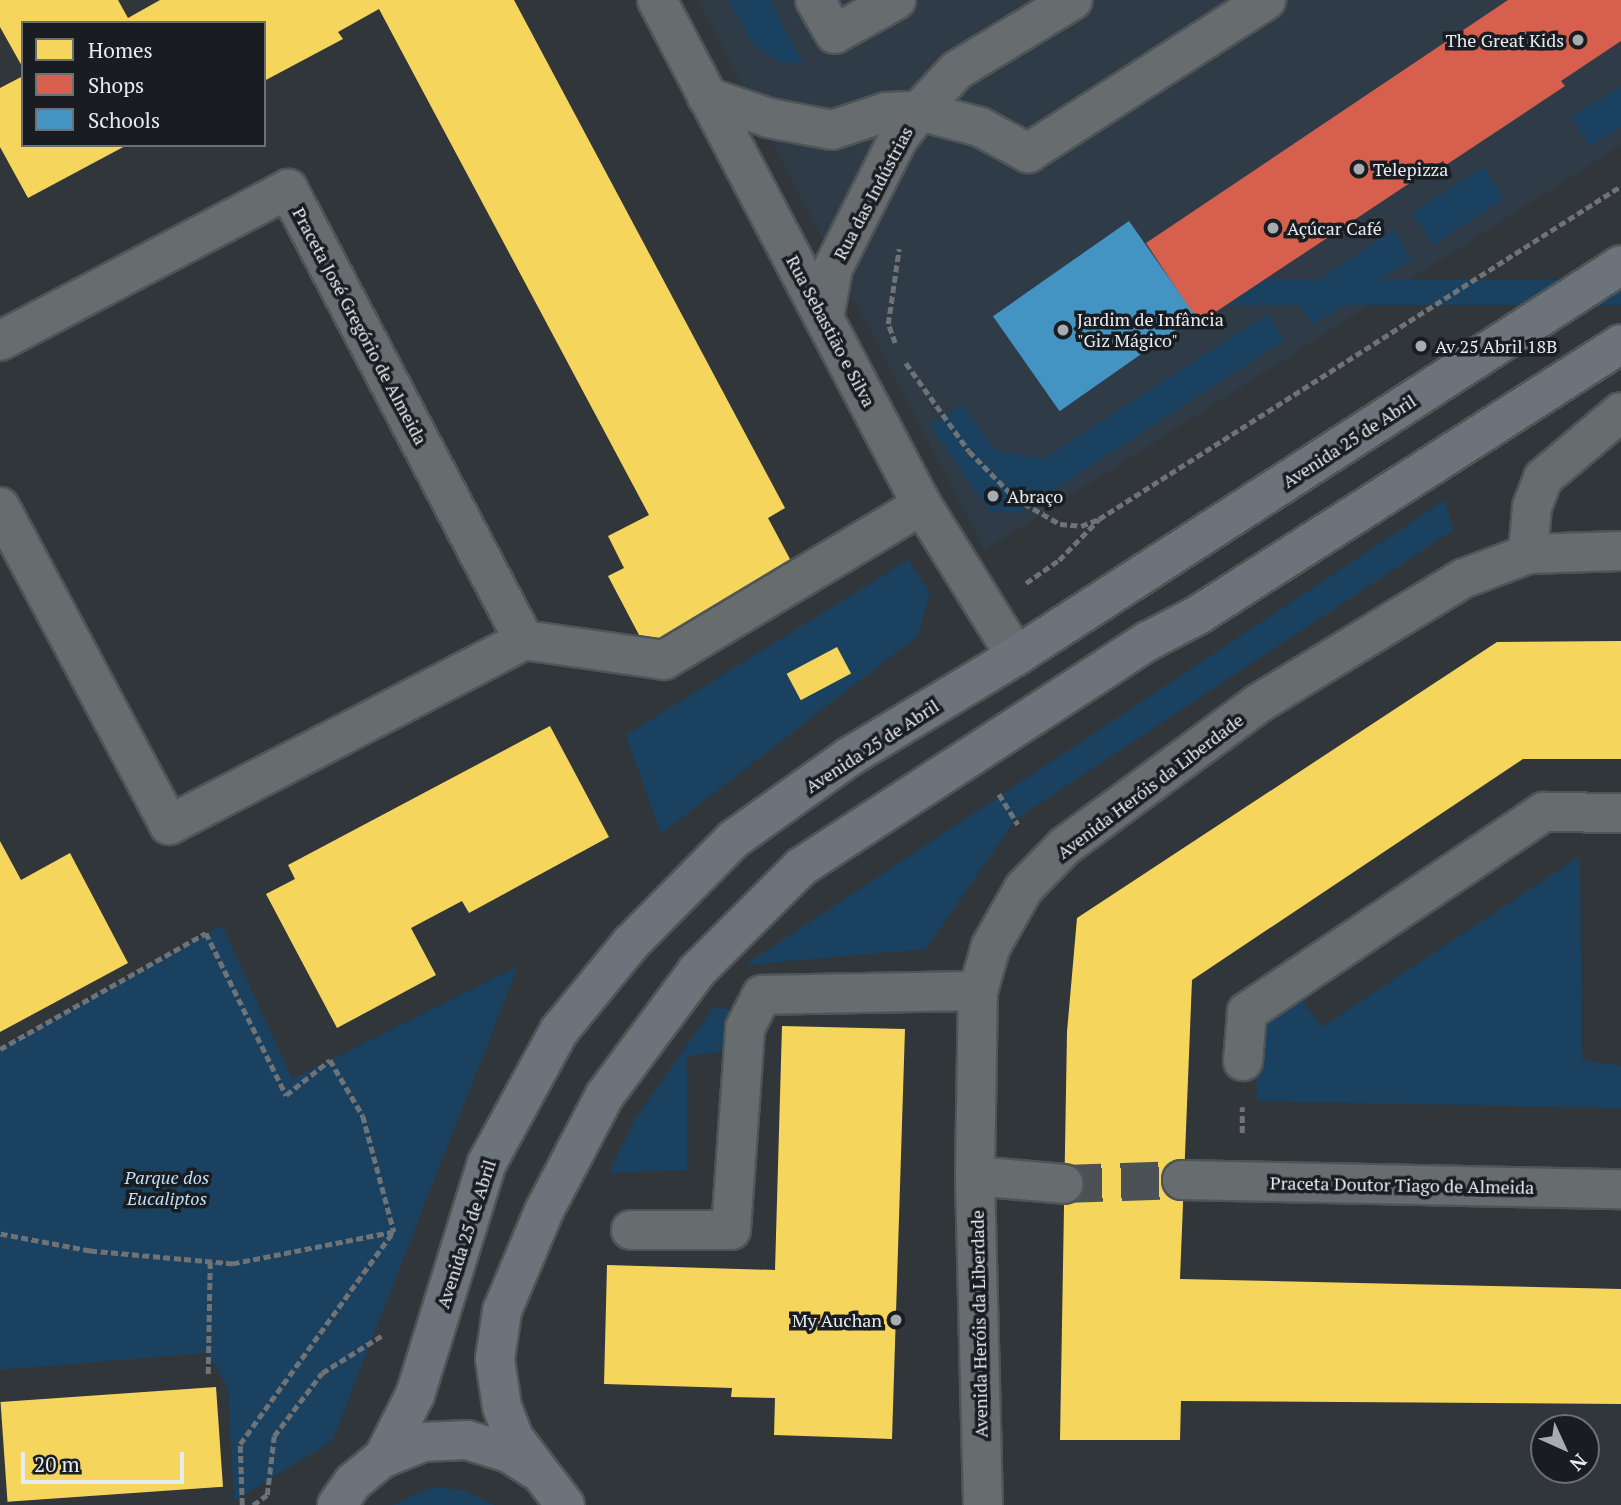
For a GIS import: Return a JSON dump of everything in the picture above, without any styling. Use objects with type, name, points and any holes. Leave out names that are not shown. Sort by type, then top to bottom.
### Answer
[{"type":"main road","name":"Avenida 25 de Abril","points":[[383,1458],[415,1395],[487,1163],[559,1031],[631,943],[734,839],[849,757],[1016,656],[1621,265]]},
{"type":"main road","name":"Avenida 25 de Abril","points":[[562,1495],[514,1438],[502,1407],[495,1359],[502,1311],[544,1211],[605,1095],[697,971],[801,867],[1148,641],[1198,615],[1621,344]]},
{"type":"main road","name":"Avenida 25 de Abril","points":[[337,1505],[353,1482],[383,1458],[423,1442],[467,1440],[509,1453],[562,1495]]},
{"type":"street","name":"Rua Sebastião e Silva","points":[[657,0],[922,505],[1016,656]]},
{"type":"street","points":[[815,0],[835,34],[896,0]]},
{"type":"street","name":"Rua das Indústrias","points":[[824,318],[833,268],[898,139],[919,111],[957,70],[1073,0]]},
{"type":"street","points":[[919,111],[980,127],[1028,153],[1266,0]]},
{"type":"street","name":"Rua das Indústrias","points":[[708,97],[769,118],[832,130],[886,112],[919,111]]},
{"type":"street","name":"Praceta José Gregório de Almeida","points":[[0,341],[288,190],[524,640]]},
{"type":"street","points":[[1528,554],[1532,507],[1543,478],[1621,412]]},
{"type":"street","points":[[0,507],[169,825],[524,640],[664,660],[922,505]]},
{"type":"street","name":"Avenida Heróis da Liberdade","points":[[983,1505],[975,1176],[978,991],[991,946],[1024,888],[1065,846],[1259,703],[1462,579],[1528,554],[1621,551]]},
{"type":"street","points":[[1243,1061],[1247,1012],[1544,812],[1621,813]]},
{"type":"street","points":[[631,1230],[731,1230],[745,1028],[762,995],[978,991]]},
{"type":"street","points":[[975,1176],[1064,1184]]},
{"type":"street","name":"Praceta Doutor Tiago de Almeida","points":[[1182,1180],[1621,1189]]},
{"type":"path","points":[[923,389],[991,477],[1036,514],[1060,524],[1081,526],[1099,519],[1621,186]]},
{"type":"path","points":[[1059,560],[1099,519]]},
{"type":"path","points":[[971,754],[1045,868]]},
{"type":"path","points":[[0,1049],[206,933],[286,1095],[330,1060],[363,1116],[394,1232]]},
{"type":"path","points":[[1241,1181],[1243,1061]]},
{"type":"path","points":[[0,1234],[90,1251],[233,1264],[394,1232]]},
{"type":"path","points":[[242,1505],[240,1444],[394,1232]]},
{"type":"path","points":[[208,1374],[210,1262]]},
{"type":"shaded area","points":[[698,0],[1621,0],[1621,145],[985,550]]},
{"type":"green space","points":[[728,0],[770,0],[803,64],[779,62],[755,46]]},
{"type":"green space","points":[[1621,87],[1621,127],[1590,146],[1571,116]]},
{"type":"green space","points":[[1483,167],[1504,199],[1433,245],[1413,213]]},
{"type":"green space","points":[[1393,230],[1412,258],[1313,325],[1294,297]]},
{"type":"green space","points":[[1044,280],[1621,280],[1621,305],[1044,305]]},
{"type":"green space","points":[[1267,314],[1284,340],[1018,513],[989,511],[930,426],[962,404],[995,450],[1043,459]]},
{"type":"green space","points":[[1445,500],[1453,530],[1015,820],[926,949],[745,965]]},
{"type":"green space","points":[[908,560],[930,592],[919,635],[661,834],[626,735]]},
{"type":"green space","points":[[1580,856],[1582,1060],[1621,1066],[1621,1108],[1257,1101],[1254,1027],[1298,995],[1322,1027]]},
{"type":"green space","name":"Parque dos Eucaliptos","points":[[222,925],[292,1079],[518,966],[332,1441],[234,1501],[228,1389],[208,1353],[0,1370],[0,1049]]},
{"type":"green space","points":[[714,1007],[730,1010],[727,1051],[687,1056],[687,1170],[609,1173],[635,1119]]},
{"type":"green space","points":[[433,1487],[463,1490],[495,1505],[391,1505]]},
{"type":"building: Homes","points":[[0,0],[118,0],[128,18],[160,0],[514,0],[785,508],[768,518],[798,574],[649,654],[608,576],[624,568],[608,536],[649,515],[379,9],[338,32],[343,39],[266,80],[266,21],[21,21],[21,64],[0,27]]},
{"type":"building: Homes","points":[[21,77],[21,147],[123,147],[28,198],[0,147],[0,88]]},
{"type":"building: Homes","points":[[1621,641],[1621,759],[1523,759],[1192,980],[1180,1279],[1621,1289],[1621,1404],[1181,1401],[1180,1440],[1060,1440],[1067,1032],[1077,918],[1497,642]]},
{"type":"building: Homes","points":[[837,647],[851,673],[801,700],[787,674]]},
{"type":"building: Homes","points":[[550,726],[609,837],[469,913],[462,901],[411,928],[436,975],[337,1028],[266,894],[295,879],[288,865]]},
{"type":"building: Homes","points":[[0,841],[21,880],[70,853],[128,963],[0,1032]]},
{"type":"building: Homes","points":[[782,1026],[905,1029],[892,1439],[774,1435],[775,1398],[731,1397],[732,1388],[604,1384],[607,1265],[775,1270]]},
{"type":"building: Homes","points":[[216,1387],[223,1487],[8,1502],[1,1402]]},
{"type":"building: Shops","points":[[1508,0],[1621,0],[1621,41],[1561,81],[1565,86],[1446,165],[1443,161],[1199,323],[1146,243]]},
{"type":"building: Schools","points":[[1129,221],[1196,316],[1060,411],[993,316]]},
{"type":"tunnel","points":[[1064,1184],[1182,1180]]},
{"type":"place","name":"The Great Kids","points":[[1578,40]]},
{"type":"place","name":"Telepizza","points":[[1359,169]]},
{"type":"place","name":"Açúcar Café","points":[[1273,228]]},
{"type":"place","name":"Jardim de Infância \"Giz Mágico\"","points":[[1063,330]]},
{"type":"place","name":"Av 25 Abril 18B","points":[[1421,346]]},
{"type":"place","name":"Abraço","points":[[993,496]]},
{"type":"place","name":"My Auchan","points":[[896,1320]]}]
